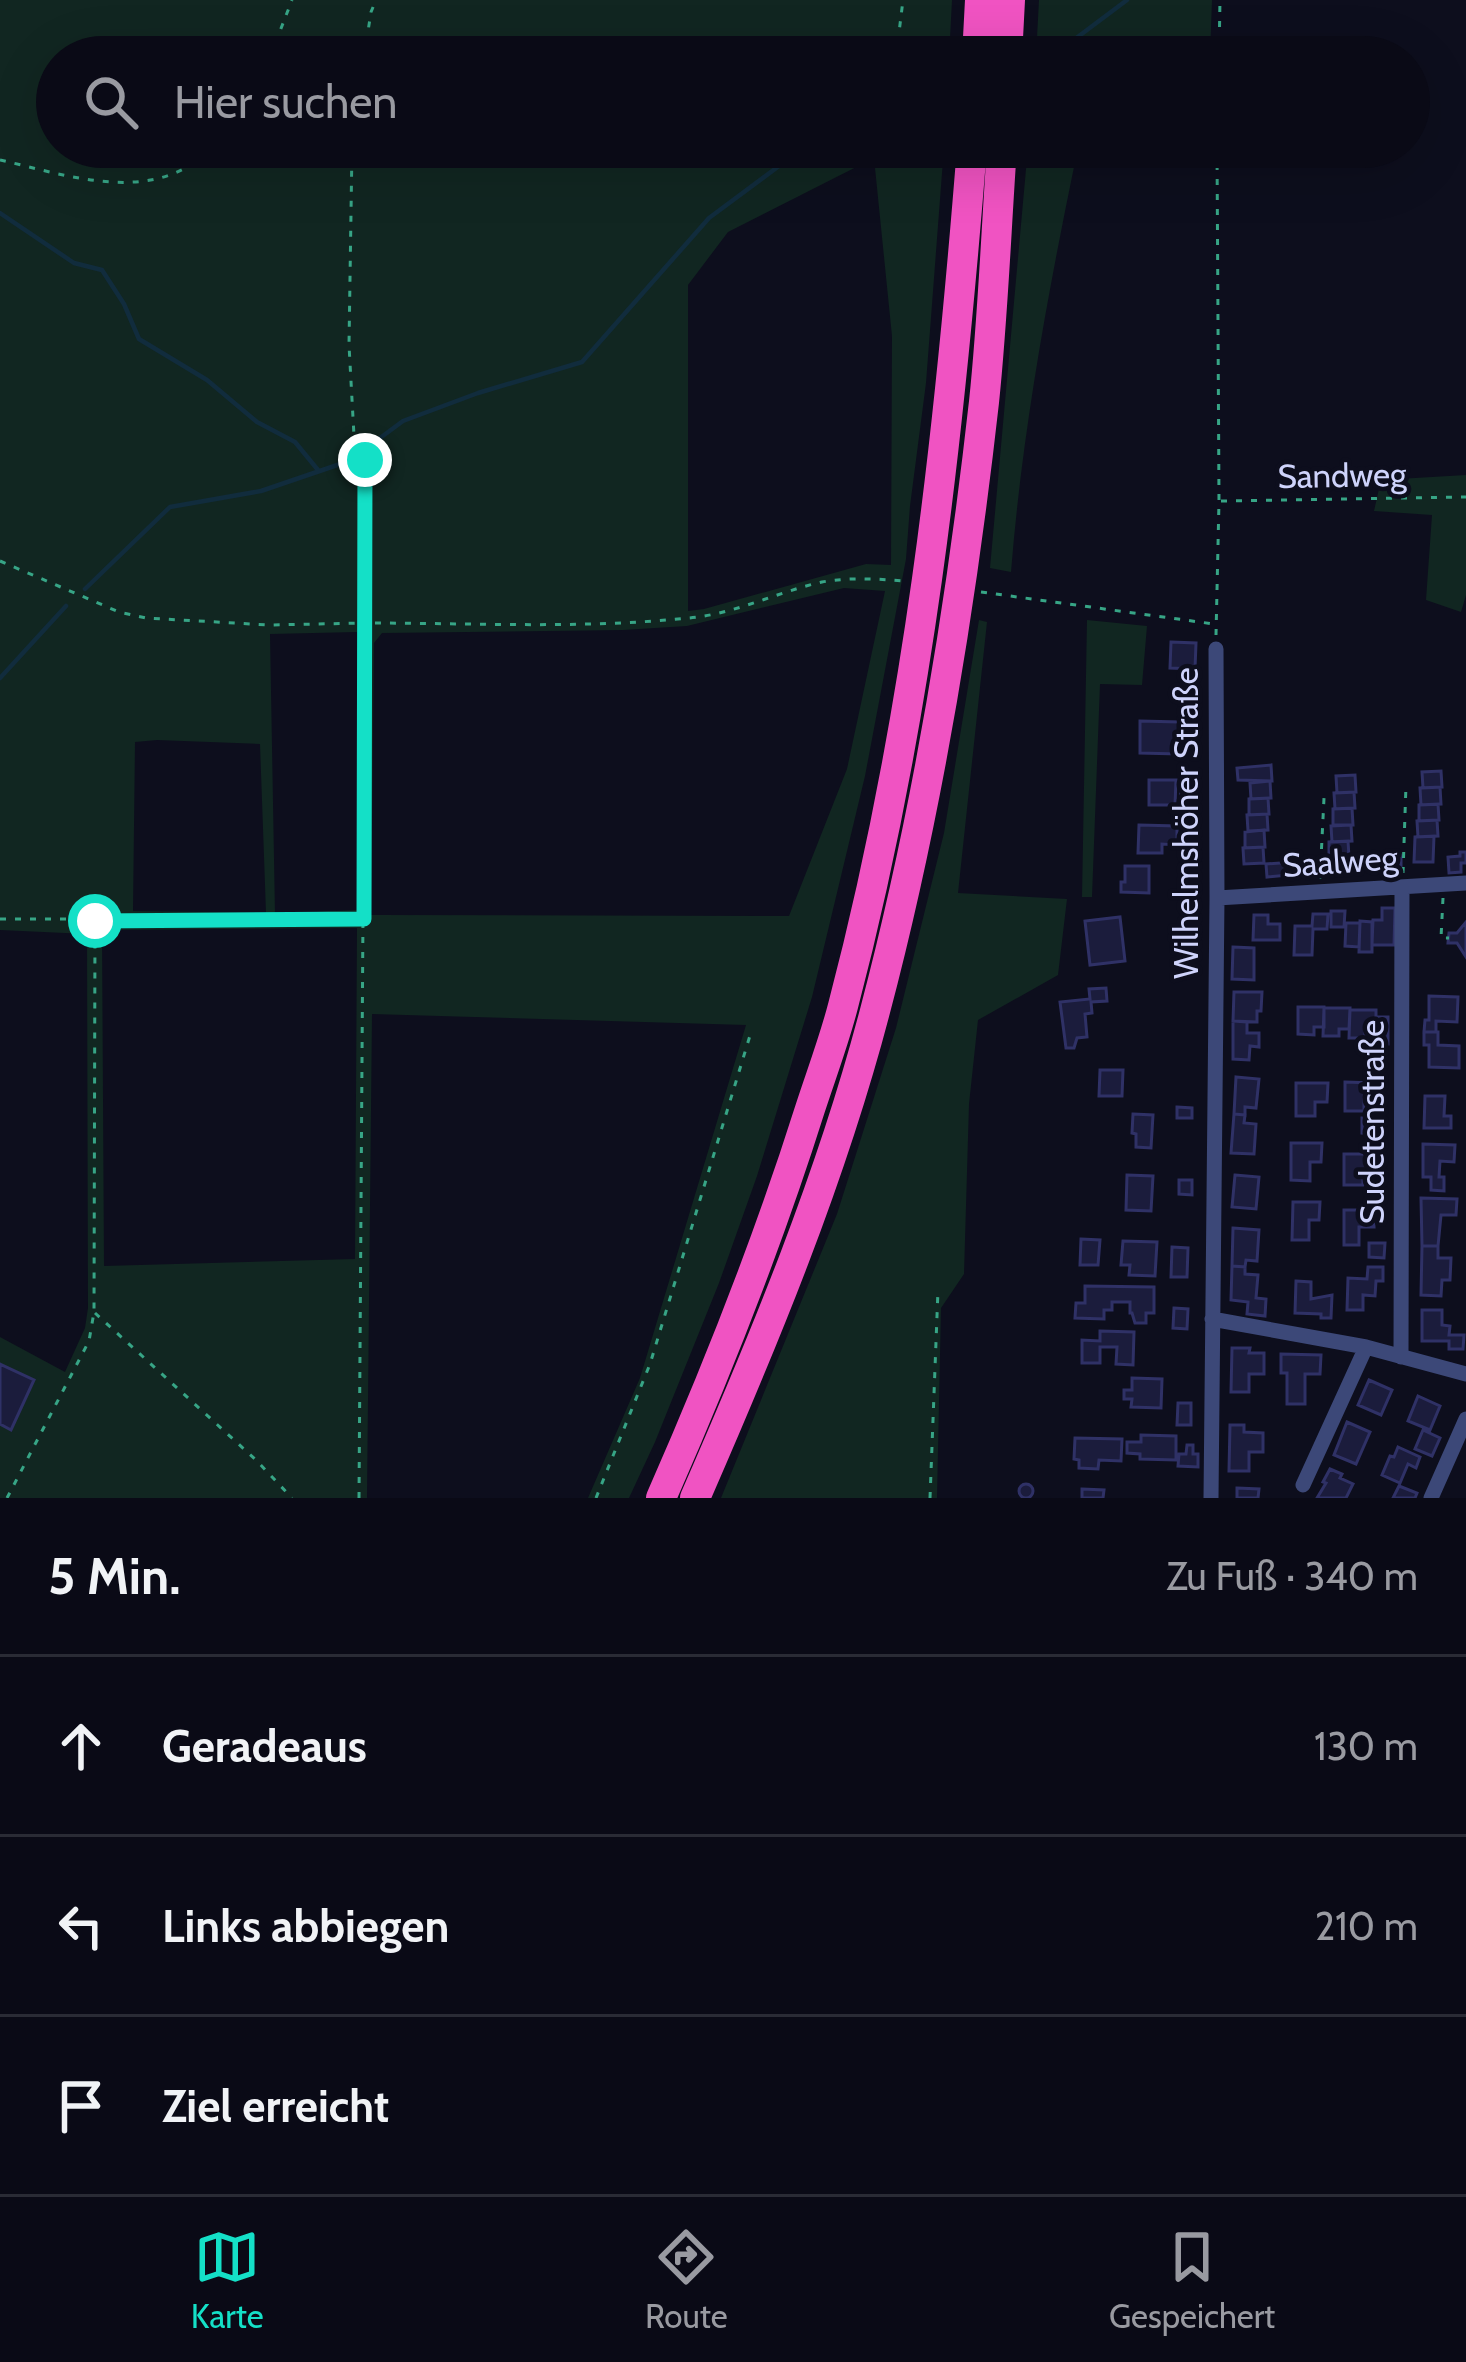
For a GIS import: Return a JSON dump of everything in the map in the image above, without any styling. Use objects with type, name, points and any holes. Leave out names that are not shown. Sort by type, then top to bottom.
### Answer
[{"type":"highway","points":[[978,36],[980,0]]},
{"type":"highway","points":[[1008,36],[1010,0]]},
{"type":"highway","points":[[661,1498],[717,1370],[786,1184],[842,1009],[892,799],[938,512],[970,168]]},
{"type":"highway","points":[[695,1498],[818,1196],[874,1015],[920,828],[956,626],[982,419],[1000,168]]},
{"type":"street","name":"Wilhelmshöher Straße","points":[[1211,1498],[1216,649]]},
{"type":"street","name":"Saalweg","points":[[1217,898],[1466,883]]},
{"type":"street","name":"Sudetenstraße","points":[[1401,1357],[1402,887]]},
{"type":"street","points":[[1211,1319],[1366,1347],[1466,1374]]},
{"type":"street","points":[[1303,1485],[1366,1347]]},
{"type":"street","points":[[1431,1498],[1466,1418]]},
{"type":"path","points":[[278,36],[292,0]]},
{"type":"path","points":[[367,36],[376,0]]},
{"type":"path","points":[[899,36],[903,0]]},
{"type":"path","points":[[1219,36],[1220,0]]},
{"type":"path","points":[[0,160],[36,168]]},
{"type":"path","points":[[36,168],[104,183],[152,182],[185,168]]},
{"type":"path","points":[[352,168],[349,345],[354,436],[365,460],[359,1498]]},
{"type":"path","name":"Wilhelmshöher Straße","points":[[1216,649],[1217,168]]},
{"type":"path","name":"Sandweg","points":[[1219,502],[1466,496]]},
{"type":"path","points":[[0,561],[119,612],[146,618],[269,625],[609,623],[693,618],[818,583],[855,577],[907,581]]},
{"type":"path","points":[[981,592],[1216,624]]},
{"type":"path","points":[[1402,887],[1406,784]]},
{"type":"path","points":[[1319,893],[1324,798]]},
{"type":"path","points":[[1444,884],[1442,938],[1449,938]]},
{"type":"path","points":[[0,919],[364,919]]},
{"type":"path","points":[[7,1498],[88,1340],[94,1312],[95,921]]},
{"type":"path","points":[[596,1498],[650,1364],[752,1029]]},
{"type":"path","points":[[929,1498],[938,1290]]},
{"type":"path","points":[[94,1312],[292,1498]]},
{"type":"green space","points":[[0,0],[952,0],[950,36],[36,36],[36,168],[854,168],[728,232],[688,285],[688,611],[866,564],[891,565],[892,336],[875,168],[942,168],[926,383],[906,559],[865,776],[812,997],[757,1176],[719,1283],[629,1498],[588,1498],[640,1378],[746,1025],[372,1014],[367,1498],[0,1498],[0,1337],[65,1372],[85,1328],[87,934],[0,930]],"holes":[[[844,588],[885,591],[847,769],[789,916],[371,915],[374,643],[382,633],[687,626]],[[357,632],[357,910],[275,914],[270,634]],[[135,742],[260,744],[266,913],[133,911]],[[357,928],[355,1259],[104,1266],[102,930]]]},
{"type":"green space","points":[[1039,0],[1212,0],[1211,36],[1037,36]]},
{"type":"green space","points":[[1026,168],[1074,168],[1037,366],[1011,572],[990,568]]},
{"type":"green space","points":[[1466,475],[1466,595],[1461,612],[1426,600],[1432,515],[1374,511],[1381,480]]},
{"type":"green space","points":[[979,620],[987,622],[958,893],[1067,899],[1058,975],[978,1020],[969,1104],[964,1274],[941,1308],[937,1498],[721,1498],[837,1214],[896,1028],[944,833]]},
{"type":"green space","points":[[1087,620],[1147,626],[1142,685],[1100,684],[1092,897],[1082,897]]},
{"type":"building","points":[[1171,642],[1196,643],[1195,669],[1170,668]]},
{"type":"building","points":[[1140,721],[1179,722],[1178,754],[1140,753]]},
{"type":"building","points":[[1271,765],[1272,781],[1238,780],[1237,768]]},
{"type":"building","points":[[1441,771],[1442,787],[1423,788],[1422,772]]},
{"type":"building","points":[[1355,775],[1356,792],[1337,793],[1336,776]]},
{"type":"building","points":[[1149,780],[1176,780],[1175,805],[1149,805]]},
{"type":"building","points":[[1270,781],[1271,798],[1251,799],[1250,783]]},
{"type":"building","points":[[1180,782],[1194,782],[1194,797],[1181,797]]},
{"type":"building","points":[[1440,787],[1441,804],[1421,805],[1420,788]]},
{"type":"building","points":[[1354,792],[1355,808],[1335,809],[1334,793]]},
{"type":"building","points":[[1268,798],[1269,814],[1249,815],[1249,799]]},
{"type":"building","points":[[1438,804],[1439,820],[1419,821],[1419,805]]},
{"type":"building","points":[[1352,808],[1353,825],[1333,825],[1333,809]]},
{"type":"building","points":[[1267,814],[1268,830],[1248,831],[1247,815]]},
{"type":"building","points":[[1437,820],[1438,836],[1418,837],[1417,821]]},
{"type":"building","points":[[1139,825],[1177,826],[1177,845],[1162,844],[1162,853],[1138,853]]},
{"type":"building","points":[[1351,825],[1352,841],[1332,842],[1331,826]]},
{"type":"building","points":[[1264,830],[1265,847],[1245,848],[1245,832]]},
{"type":"building","points":[[1434,836],[1433,862],[1414,862],[1415,837]]},
{"type":"building","points":[[1348,841],[1349,857],[1329,858],[1329,842]]},
{"type":"building","points":[[1263,847],[1264,863],[1244,864],[1243,848]]},
{"type":"building","points":[[1466,852],[1466,863],[1461,863],[1461,872],[1449,873],[1448,857],[1460,856]]},
{"type":"building","points":[[1401,855],[1401,866],[1377,868],[1376,856]]},
{"type":"building","points":[[1347,857],[1348,873],[1328,874],[1327,858]]},
{"type":"building","points":[[1308,861],[1310,873],[1267,877],[1266,864]]},
{"type":"building","points":[[1125,866],[1149,866],[1149,893],[1121,892]]},
{"type":"building","points":[[1184,907],[1196,907],[1196,924],[1183,924]]},
{"type":"building","points":[[1382,908],[1395,908],[1394,945],[1372,945],[1373,920],[1382,920]]},
{"type":"building","points":[[1331,911],[1345,911],[1344,927],[1331,927]]},
{"type":"building","points":[[1313,914],[1328,914],[1327,929],[1313,929],[1312,955],[1294,955],[1295,926],[1312,926]]},
{"type":"building","points":[[1254,915],[1268,915],[1268,924],[1280,924],[1280,940],[1253,940]]},
{"type":"building","points":[[1120,917],[1125,961],[1090,965],[1085,921]]},
{"type":"building","points":[[1360,921],[1372,922],[1372,952],[1359,952]]},
{"type":"building","points":[[1466,922],[1466,957],[1457,943],[1448,943],[1449,933],[1457,933]]},
{"type":"building","points":[[1346,923],[1360,923],[1359,947],[1345,946]]},
{"type":"building","points":[[1233,947],[1254,948],[1254,980],[1232,979]]},
{"type":"building","points":[[1106,988],[1107,1001],[1091,1002],[1092,1013],[1085,1014],[1087,1037],[1077,1038],[1074,1048],[1066,1048],[1060,1002],[1090,999],[1089,989]]},
{"type":"building","points":[[1234,992],[1262,992],[1257,1022],[1233,1021]]},
{"type":"building","points":[[1429,996],[1458,997],[1457,1022],[1436,1021],[1436,1032],[1424,1032]]},
{"type":"building","points":[[1298,1007],[1324,1007],[1324,1027],[1314,1027],[1314,1035],[1298,1034]]},
{"type":"building","points":[[1324,1008],[1350,1008],[1349,1029],[1339,1029],[1339,1036],[1323,1036]]},
{"type":"building","points":[[1350,1010],[1376,1010],[1376,1030],[1365,1030],[1365,1038],[1349,1038]]},
{"type":"building","points":[[1376,1017],[1388,1017],[1388,1044],[1375,1044]]},
{"type":"building","points":[[1233,1021],[1247,1022],[1247,1033],[1259,1033],[1259,1047],[1250,1046],[1249,1060],[1233,1059]]},
{"type":"building","points":[[1424,1032],[1438,1032],[1438,1045],[1459,1046],[1459,1068],[1429,1067]]},
{"type":"building","points":[[1100,1070],[1123,1070],[1122,1096],[1099,1096]]},
{"type":"building","points":[[1236,1077],[1259,1079],[1256,1108],[1245,1107],[1245,1115],[1234,1114]]},
{"type":"building","points":[[1345,1082],[1375,1083],[1375,1101],[1364,1100],[1364,1111],[1345,1111]]},
{"type":"building","points":[[1296,1083],[1328,1083],[1327,1102],[1315,1102],[1315,1116],[1296,1116]]},
{"type":"building","points":[[1425,1096],[1445,1096],[1444,1116],[1451,1116],[1451,1128],[1424,1128]]},
{"type":"building","points":[[1177,1107],[1192,1108],[1192,1118],[1177,1118]]},
{"type":"building","points":[[1133,1114],[1153,1115],[1151,1148],[1136,1147]]},
{"type":"building","points":[[1234,1114],[1245,1115],[1244,1123],[1256,1124],[1254,1154],[1231,1153]]},
{"type":"building","points":[[1362,1118],[1376,1118],[1376,1134],[1362,1133]]},
{"type":"building","points":[[1291,1143],[1322,1143],[1321,1162],[1310,1162],[1310,1181],[1291,1180]]},
{"type":"building","points":[[1423,1144],[1455,1145],[1454,1162],[1440,1161],[1444,1191],[1431,1190],[1431,1177],[1423,1177]]},
{"type":"building","points":[[1344,1154],[1374,1154],[1374,1172],[1363,1172],[1363,1185],[1344,1185]]},
{"type":"building","points":[[1127,1175],[1153,1176],[1151,1211],[1126,1210]]},
{"type":"building","points":[[1235,1175],[1259,1177],[1256,1209],[1232,1207]]},
{"type":"building","points":[[1179,1180],[1192,1180],[1192,1195],[1179,1194]]},
{"type":"building","points":[[1421,1198],[1457,1199],[1456,1215],[1441,1215],[1438,1246],[1422,1246]]},
{"type":"building","points":[[1293,1202],[1320,1202],[1319,1220],[1309,1220],[1309,1240],[1292,1240]]},
{"type":"building","points":[[1344,1210],[1373,1210],[1374,1227],[1359,1227],[1359,1245],[1344,1245]]},
{"type":"building","points":[[1233,1228],[1259,1230],[1257,1261],[1246,1260],[1245,1267],[1232,1266]]},
{"type":"building","points":[[1081,1239],[1100,1240],[1098,1265],[1080,1265]]},
{"type":"building","points":[[1123,1241],[1157,1242],[1155,1276],[1129,1275],[1130,1265],[1121,1265]]},
{"type":"building","points":[[1369,1243],[1385,1243],[1384,1258],[1369,1257]]},
{"type":"building","points":[[1422,1246],[1438,1246],[1438,1258],[1451,1258],[1450,1280],[1442,1280],[1441,1296],[1421,1295]]},
{"type":"building","points":[[1172,1247],[1188,1248],[1187,1277],[1171,1277]]},
{"type":"building","points":[[1232,1266],[1258,1275],[1256,1298],[1266,1299],[1265,1316],[1247,1314],[1248,1302],[1231,1300]]},
{"type":"building","points":[[1368,1267],[1383,1267],[1383,1281],[1376,1281],[1375,1296],[1363,1295],[1363,1310],[1347,1310],[1348,1278],[1367,1279]]},
{"type":"building","points":[[1296,1281],[1311,1282],[1311,1299],[1332,1295],[1331,1318],[1295,1313]]},
{"type":"building","points":[[1085,1286],[1154,1287],[1154,1313],[1146,1313],[1146,1323],[1135,1323],[1130,1302],[1112,1302],[1112,1310],[1104,1310],[1104,1319],[1075,1318],[1076,1303],[1085,1303]]},
{"type":"building","points":[[1174,1308],[1188,1309],[1187,1329],[1173,1328]]},
{"type":"building","points":[[1422,1310],[1442,1310],[1442,1325],[1450,1326],[1449,1335],[1464,1335],[1463,1349],[1449,1349],[1449,1341],[1422,1341]]},
{"type":"building","points":[[1100,1331],[1134,1332],[1133,1365],[1116,1364],[1117,1347],[1100,1347],[1100,1363],[1082,1363],[1082,1340],[1100,1341]]},
{"type":"building","points":[[1232,1348],[1264,1353],[1264,1374],[1249,1374],[1249,1392],[1231,1392]]},
{"type":"building","points":[[1281,1354],[1321,1355],[1320,1374],[1305,1374],[1305,1404],[1287,1404],[1287,1373],[1281,1373]]},
{"type":"building","points":[[0,1364],[34,1380],[11,1430],[0,1424]]},
{"type":"building","points":[[1132,1378],[1162,1379],[1161,1408],[1131,1407],[1132,1399],[1124,1399],[1124,1390],[1132,1390]]},
{"type":"building","points":[[1369,1380],[1392,1390],[1381,1415],[1358,1405]]},
{"type":"building","points":[[1418,1396],[1440,1406],[1430,1430],[1408,1421]]},
{"type":"building","points":[[1178,1403],[1191,1403],[1191,1425],[1177,1425]]},
{"type":"building","points":[[1347,1422],[1370,1432],[1356,1464],[1334,1455]]},
{"type":"building","points":[[1230,1425],[1263,1433],[1263,1452],[1249,1452],[1249,1471],[1229,1471]]},
{"type":"building","points":[[1423,1430],[1440,1438],[1432,1456],[1415,1449]]},
{"type":"building","points":[[1141,1435],[1176,1436],[1176,1460],[1140,1459],[1140,1454],[1127,1453],[1127,1442],[1141,1442]]},
{"type":"building","points":[[1075,1438],[1122,1439],[1121,1461],[1099,1460],[1098,1469],[1079,1468],[1079,1460],[1074,1459]]},
{"type":"building","points":[[1187,1445],[1193,1445],[1193,1454],[1198,1454],[1198,1467],[1178,1466],[1179,1454],[1186,1454]]},
{"type":"building","points":[[1398,1447],[1420,1457],[1416,1468],[1408,1464],[1400,1483],[1382,1475]]},
{"type":"building","points":[[1330,1469],[1353,1484],[1346,1498],[1317,1498]]},
{"type":"building","points":[[1026,1484],[1033,1491],[1026,1498],[1019,1491]]},
{"type":"building","points":[[1399,1486],[1417,1493],[1415,1498],[1393,1498]]},
{"type":"building","points":[[1237,1488],[1259,1489],[1258,1498],[1237,1498]]},
{"type":"building","points":[[1082,1489],[1104,1490],[1103,1498],[1082,1498]]},
{"type":"waterway","points":[[1079,36],[1127,0]]},
{"type":"waterway","points":[[85,589],[170,507],[261,491],[349,461],[403,421],[582,362],[709,218],[776,168]]},
{"type":"waterway","points":[[0,213],[74,263],[102,270],[139,339],[207,380],[257,422],[295,442],[318,470]]},
{"type":"waterway","points":[[0,678],[66,606]]},
{"type":"route","points":[[95,921],[364,919],[365,460]]}]
